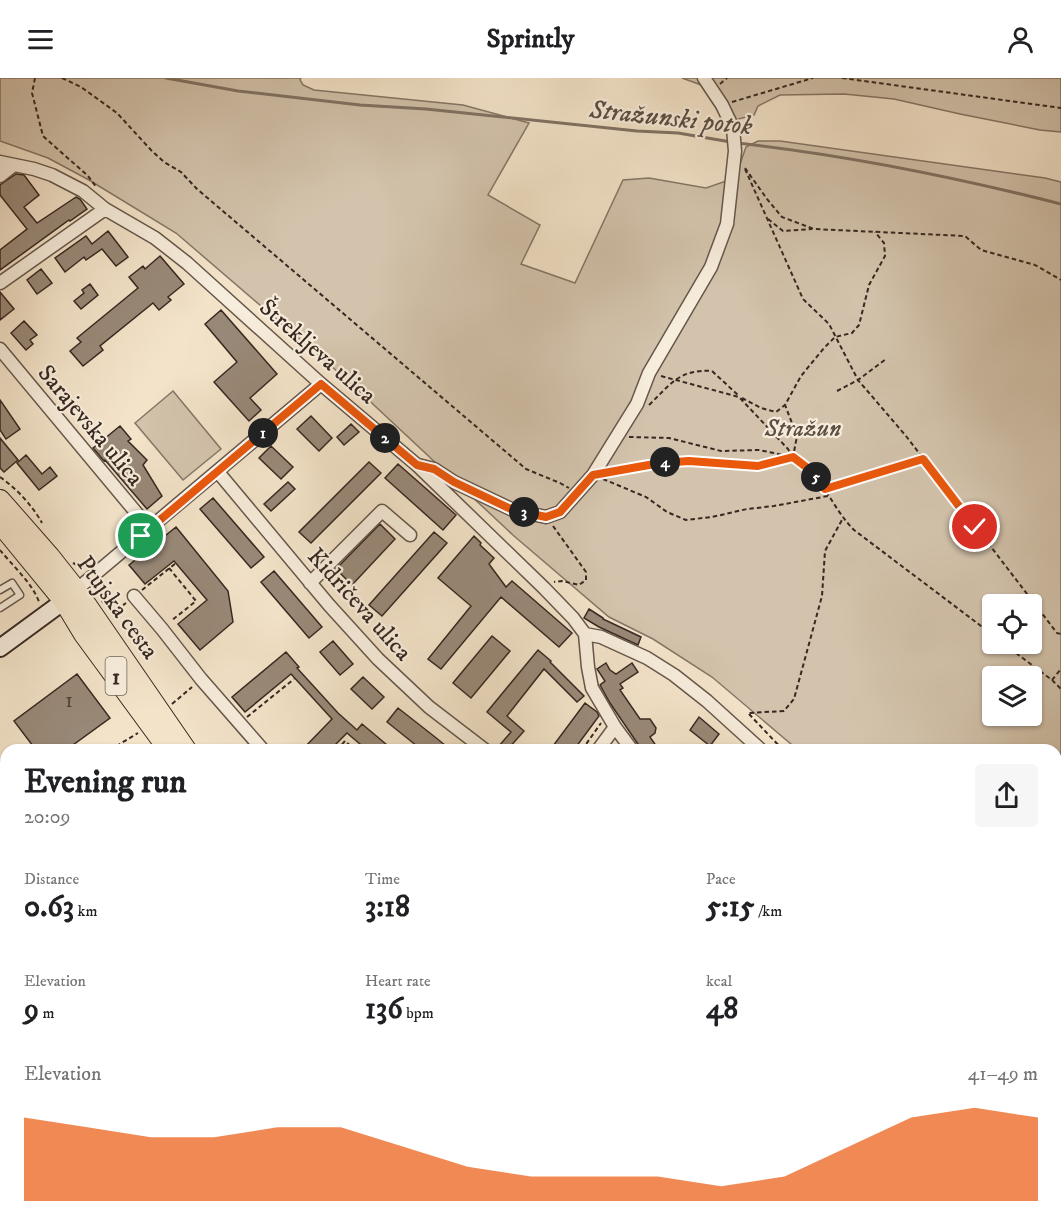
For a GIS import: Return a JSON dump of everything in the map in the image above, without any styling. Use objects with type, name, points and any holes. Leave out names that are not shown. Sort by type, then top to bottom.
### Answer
[{"type":"main road","name":"Ptujska cesta","points":[[0,500],[50,557],[70,596],[84,634],[165,744]]},
{"type":"main road","name":"Ptujska cesta","points":[[0,524],[70,596],[181,744]]},
{"type":"street","points":[[417,465],[434,469],[454,482],[513,510],[546,517],[560,512],[593,475],[637,404],[649,373],[711,267],[727,224],[735,151],[733,128],[722,105],[704,78]]},
{"type":"street","name":"Štrekljeva ulica","points":[[0,162],[52,175],[82,191],[105,209],[155,238],[187,263],[321,384],[417,465],[566,610],[585,634]]},
{"type":"street","points":[[0,176],[14,165]]},
{"type":"street","points":[[0,283],[105,209]]},
{"type":"street","name":"Sarajevska ulica","points":[[0,349],[149,528]]},
{"type":"street","points":[[0,648],[70,596],[321,384]]},
{"type":"street","name":"Kidričeva ulica","points":[[218,472],[352,633],[429,707],[477,744]]},
{"type":"street","points":[[310,583],[382,511],[410,535]]},
{"type":"street","points":[[134,596],[257,744]]},
{"type":"street","points":[[628,744],[592,688],[585,634],[601,637],[647,658],[674,675],[753,744]]},
{"type":"street","points":[[602,744],[615,727]]},
{"type":"lane","points":[[0,590],[12,583],[20,596],[0,608]]},
{"type":"path","points":[[35,78],[32,93],[43,136],[88,176],[100,191]]},
{"type":"path","points":[[62,78],[81,87],[117,113],[164,162],[181,172],[206,196],[526,469],[576,492]]},
{"type":"path","points":[[722,105],[813,78]]},
{"type":"path","points":[[842,78],[1061,108]]},
{"type":"path","points":[[814,229],[782,217],[741,162],[803,300],[828,324],[858,380],[923,459],[1057,633],[1061,634]]},
{"type":"path","points":[[766,218],[783,231],[814,229],[965,236],[981,250],[1035,265],[1061,280]]},
{"type":"path","points":[[649,373],[739,396],[761,408],[777,412],[785,405],[801,376],[824,348],[835,337],[852,333],[859,325],[869,285],[885,256],[884,243],[875,232]]},
{"type":"path","points":[[837,391],[858,380],[886,359]]},
{"type":"path","points":[[644,410],[681,375],[699,370],[712,371],[739,396],[793,457],[810,470],[854,530],[982,627]]},
{"type":"path","points":[[785,405],[797,436],[793,457]]},
{"type":"path","points":[[617,437],[669,438],[721,450],[759,450],[793,457]]},
{"type":"path","points":[[593,475],[660,463],[689,461],[758,466],[793,457]]},
{"type":"path","points":[[825,489],[923,459]]},
{"type":"path","points":[[593,475],[646,497],[668,512],[686,520],[828,496]]},
{"type":"path","points":[[0,477],[32,507],[42,525]]},
{"type":"path","points":[[819,498],[828,496]]},
{"type":"path","points":[[544,588],[549,584],[562,581],[579,585],[586,580],[586,572],[546,517]]},
{"type":"path","points":[[777,744],[747,713],[784,711],[794,699],[822,596],[825,551],[843,518]]},
{"type":"path","points":[[0,550],[38,597],[38,601]]},
{"type":"path","points":[[73,562],[80,566]]},
{"type":"path","points":[[110,614],[176,563]]},
{"type":"path","points":[[162,629],[196,601],[169,568]]},
{"type":"path","points":[[1017,654],[1061,689]]},
{"type":"path","points":[[1052,680],[1061,669]]},
{"type":"path","points":[[172,704],[201,679]]},
{"type":"path","points":[[239,724],[294,679]]},
{"type":"path","points":[[586,744],[607,714]]},
{"type":"path","points":[[119,744],[140,731]]},
{"type":"green space","name":"Stražun","points":[[0,78],[301,78],[303,85],[314,90],[463,105],[529,123],[488,195],[540,225],[521,264],[575,283],[623,180],[649,178],[706,188],[735,178],[746,147],[758,141],[780,141],[1061,182],[1061,744],[791,744],[712,677],[653,639],[609,617],[514,536],[345,378],[176,233],[48,158],[0,141]]},
{"type":"green space","points":[[682,78],[1061,78],[1061,132],[1040,130],[894,99],[844,94],[780,95],[758,106],[754,115],[735,120],[704,86]]},
{"type":"green space","points":[[173,391],[221,449],[183,480],[135,423]]},
{"type":"building","points":[[16,174],[24,175],[39,195],[24,207],[37,223],[76,197],[87,209],[0,270],[0,250],[27,229],[0,195],[0,185]]},
{"type":"building","points":[[108,231],[128,257],[116,266],[102,249],[86,260],[84,257],[65,272],[55,258],[86,236],[92,244]]},
{"type":"building","points":[[160,256],[184,284],[168,297],[171,300],[159,310],[153,303],[100,346],[103,350],[83,366],[70,351],[81,342],[77,338],[138,288],[129,277],[143,266],[145,269]]},
{"type":"building","points":[[41,269],[52,283],[37,294],[27,280]]},
{"type":"building","points":[[90,284],[98,295],[81,309],[74,301]]},
{"type":"building","points":[[0,292],[14,309],[0,320]]},
{"type":"building","points":[[221,310],[277,374],[250,398],[261,410],[249,421],[214,382],[237,362],[205,324]]},
{"type":"building","points":[[24,321],[37,335],[30,340],[33,344],[26,350],[11,333]]},
{"type":"building","points":[[0,400],[20,429],[6,439],[0,430]]},
{"type":"building","points":[[311,416],[332,438],[319,451],[297,429]]},
{"type":"building","points":[[351,424],[359,432],[344,445],[337,437]]},
{"type":"building","points":[[120,426],[131,439],[128,441],[147,460],[143,465],[162,496],[147,509],[93,448]]},
{"type":"building","points":[[0,438],[18,460],[4,472],[0,468]]},
{"type":"building","points":[[271,446],[293,467],[281,479],[259,458]]},
{"type":"building","points":[[26,455],[42,474],[50,467],[57,476],[39,490],[17,463]]},
{"type":"building","points":[[369,462],[381,473],[311,543],[299,532]]},
{"type":"building","points":[[398,464],[456,515],[443,530],[385,478]]},
{"type":"building","points":[[288,482],[295,489],[271,511],[264,504]]},
{"type":"building","points":[[213,498],[264,557],[251,568],[200,509]]},
{"type":"building","points":[[380,524],[395,539],[352,585],[336,569]]},
{"type":"building","points":[[176,527],[228,591],[233,622],[200,650],[178,624],[207,600],[174,561],[145,584],[129,565]]},
{"type":"building","points":[[434,532],[447,543],[382,616],[369,605]]},
{"type":"building","points":[[474,536],[494,558],[489,564],[506,587],[512,581],[572,633],[559,647],[501,597],[441,669],[428,659],[471,606],[438,578]]},
{"type":"building","points":[[274,571],[322,627],[309,638],[261,582]]},
{"type":"building","points":[[589,609],[603,619],[641,637],[638,645],[584,618]]},
{"type":"building","points":[[492,636],[510,651],[471,698],[453,683]]},
{"type":"building","points":[[333,641],[353,664],[340,675],[320,652]]},
{"type":"building","points":[[538,650],[584,696],[577,702],[544,669],[507,716],[524,731],[512,744],[501,744],[511,732],[487,712]]},
{"type":"building","points":[[286,652],[299,667],[297,668],[338,713],[357,730],[362,724],[386,744],[360,744],[347,733],[336,744],[308,744],[332,719],[291,674],[245,712],[232,697]]},
{"type":"building","points":[[606,663],[616,674],[632,663],[638,672],[620,684],[623,688],[620,690],[640,719],[650,719],[656,728],[655,733],[650,737],[655,744],[638,744],[600,685],[605,681],[597,669]]},
{"type":"building","points":[[77,674],[110,718],[74,744],[31,744],[14,721]]},
{"type":"building","points":[[363,677],[384,697],[372,709],[351,689]]},
{"type":"building","points":[[585,703],[597,712],[599,716],[578,744],[554,744]]},
{"type":"building","points":[[398,708],[443,744],[414,744],[387,722]]},
{"type":"building","points":[[699,717],[719,734],[712,744],[708,744],[690,730]]},
{"type":"waterway","name":"Stražunski potok","points":[[166,78],[238,91],[360,105],[426,109],[637,131],[678,133],[731,142]]},
{"type":"waterway","name":"Stražunski potok","points":[[737,143],[900,168],[1061,204]]},
{"type":"route","points":[[141,536],[321,384],[417,465],[434,469],[454,482],[513,510],[535,515],[546,517],[560,512],[593,475],[632,467],[689,461],[758,466],[793,457],[810,470],[825,489],[923,459],[975,527]]}]
